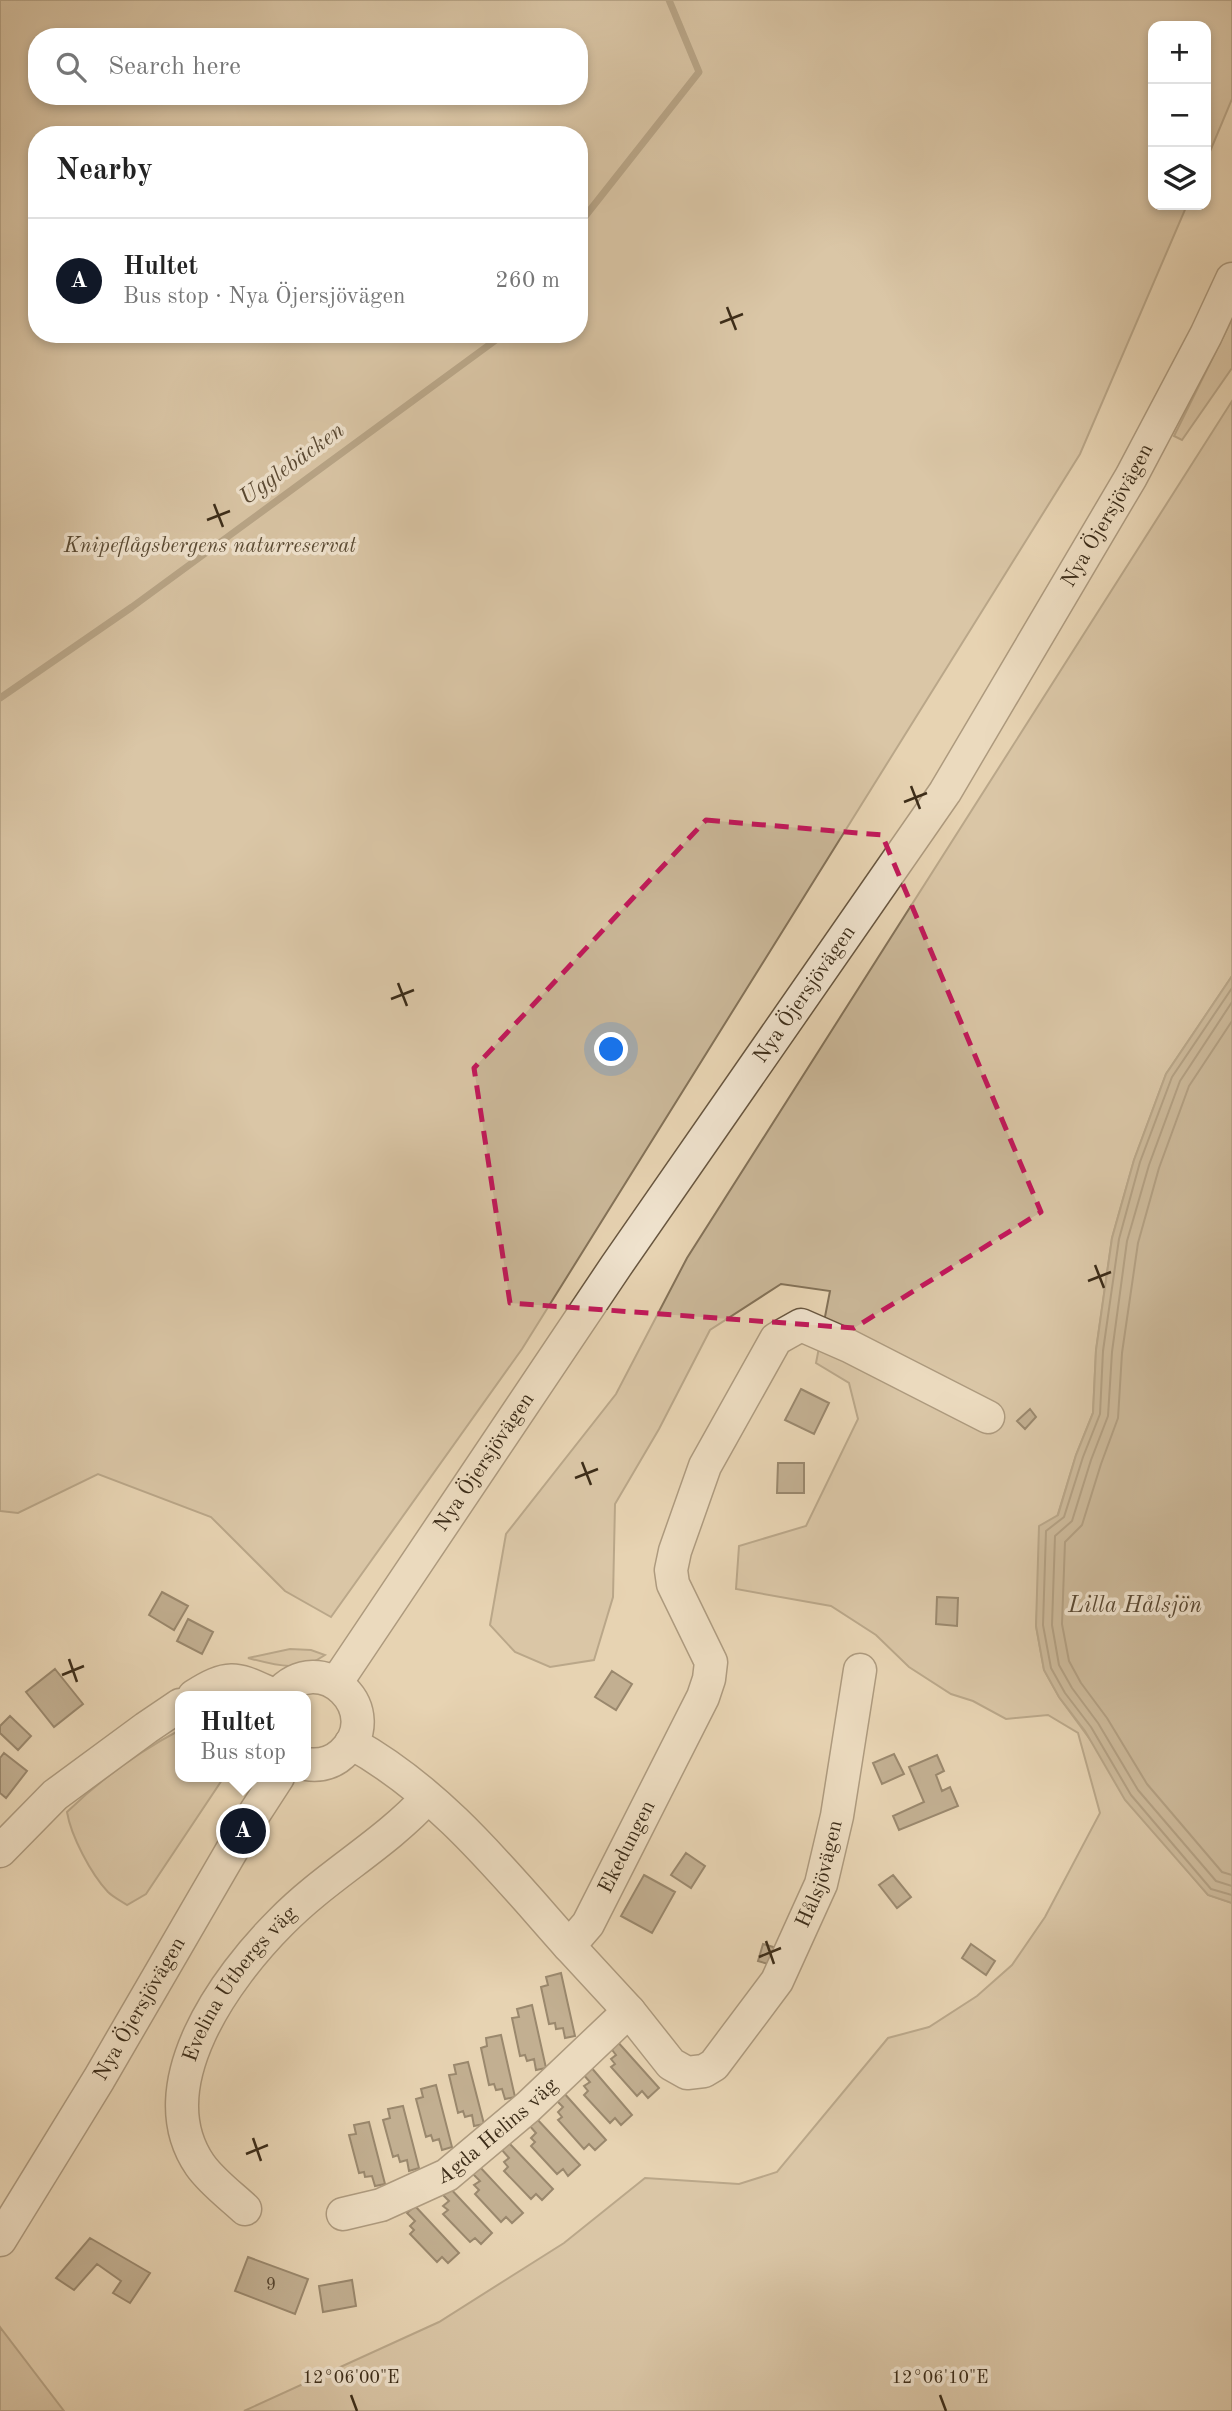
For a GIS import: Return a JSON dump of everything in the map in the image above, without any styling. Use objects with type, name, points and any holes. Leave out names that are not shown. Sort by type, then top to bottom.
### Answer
[{"type":"street","name":"Nya Öjersjövägen","points":[[336,1683],[616,1266],[945,792],[1131,477],[1206,335],[1232,279]]},
{"type":"street","name":"Ekedungen","points":[[569,1946],[588,1924],[703,1697],[709,1679],[710,1662],[701,1639],[676,1594],[671,1570],[675,1551],[705,1466],[776,1339],[802,1325],[988,1417]]},
{"type":"street","name":"Hålsjövägen","points":[[629,2011],[671,2064],[687,2073],[704,2071],[714,2064],[736,2037],[777,1981],[821,1884],[837,1816],[860,1671]]},
{"type":"street","points":[[282,1691],[293,1682],[315,1677],[336,1683],[352,1700],[356,1710],[357,1722],[351,1743],[335,1759],[324,1764],[311,1764]]},
{"type":"street","points":[[202,1691],[224,1680],[236,1679],[264,1691]]},
{"type":"street","points":[[0,1851],[55,1795],[175,1709]]},
{"type":"street","points":[[351,1743],[369,1753],[427,1798],[490,1858],[629,2011]]},
{"type":"street","name":"Nya Öjersjövägen","points":[[0,2239],[99,2079],[243,1831],[275,1782]]},
{"type":"street","name":"Evelina Utbergs väg","points":[[245,2209],[213,2181],[199,2164],[186,2135],[182,2117],[182,2092],[201,2033],[236,1975],[282,1921],[385,1839],[427,1798]]},
{"type":"street","name":"Agda Helins väg","points":[[343,2214],[381,2205],[447,2175],[528,2107],[629,2011]]},
{"type":"highlighted area","points":[[706,820],[882,835],[1041,1212],[854,1328],[510,1303],[474,1068]]},
{"type":"green space","name":"Knipeflågsbergens naturreservat","points":[[0,0],[1232,0],[1232,99],[1211,149],[1211,21],[1148,21],[1148,210],[1185,210],[1080,454],[522,1349],[331,1617],[285,1591],[211,1517],[98,1474],[18,1513],[0,1511]]},
{"type":"green space","points":[[1232,319],[1232,368],[1182,440],[1174,436]]},
{"type":"green space","points":[[1232,401],[1232,976],[1166,1074],[1134,1160],[1112,1238],[1096,1350],[1093,1413],[1076,1455],[1039,1576],[1036,1626],[1044,1670],[1059,1697],[1179,1861],[1208,1895],[1232,1903],[1232,2411],[244,2411],[439,2322],[564,2243],[645,2178],[739,2184],[777,2172],[888,2038],[929,2027],[977,1996],[1012,1965],[1045,1917],[1100,1813],[1078,1733],[1048,1715],[1006,1719],[973,1701],[951,1694],[909,1667],[876,1635],[831,1606],[736,1589],[739,1546],[806,1526],[858,1419],[849,1383],[816,1363],[830,1291],[781,1284],[710,1330],[659,1429],[615,1504],[613,1597],[594,1660],[550,1667],[515,1652],[490,1625],[506,1534],[616,1394],[687,1258]]},
{"type":"green space","points":[[290,1649],[311,1650],[325,1655],[316,1661],[297,1666],[248,1658]]},
{"type":"green space","points":[[175,1733],[175,1782],[221,1782],[146,1894],[127,1905],[108,1892],[95,1875],[77,1843],[67,1812],[93,1788]]},
{"type":"green space","points":[[0,2327],[64,2411],[0,2411]]},
{"type":"water","name":"Lilla Hålsjön","points":[[1232,976],[1232,1903],[1208,1895],[1125,1800],[1085,1731],[1059,1697],[1044,1670],[1036,1626],[1039,1526],[1058,1515],[1076,1455],[1093,1413],[1096,1350],[1112,1238],[1134,1160],[1166,1074]]},
{"type":"building","points":[[801,1389],[829,1403],[814,1434],[785,1420]]},
{"type":"building","points":[[1030,1409],[1036,1417],[1025,1429],[1017,1421]]},
{"type":"building","points":[[778,1463],[804,1463],[804,1493],[777,1493]]},
{"type":"building","points":[[162,1592],[188,1606],[174,1630],[149,1615]]},
{"type":"building","points":[[937,1597],[958,1598],[957,1626],[936,1624]]},
{"type":"building","points":[[188,1619],[213,1632],[202,1654],[177,1641]]},
{"type":"building","points":[[55,1669],[83,1704],[54,1727],[26,1692]]},
{"type":"building","points":[[612,1671],[632,1684],[616,1710],[595,1697]]},
{"type":"building","points":[[10,1716],[31,1736],[18,1750],[0,1733],[0,1726]]},
{"type":"building","points":[[4,1753],[27,1771],[6,1798],[0,1793],[0,1758]]},
{"type":"building","points":[[894,1754],[904,1774],[882,1784],[873,1763]]},
{"type":"building","points":[[937,1755],[944,1771],[936,1775],[942,1791],[950,1787],[958,1806],[899,1830],[893,1816],[924,1802],[909,1767]]},
{"type":"building","points":[[686,1853],[705,1866],[691,1888],[671,1875]]},
{"type":"building","points":[[644,1875],[675,1892],[652,1933],[621,1916]]},
{"type":"building","points":[[893,1875],[911,1897],[897,1908],[879,1885]]},
{"type":"building","points":[[763,1944],[780,1949],[775,1966],[758,1961]]},
{"type":"building","points":[[971,1944],[995,1961],[986,1975],[962,1958]]},
{"type":"building","points":[[561,1973],[575,2036],[565,2038],[563,2028],[556,2029],[555,2023],[549,2024],[541,1987],[548,1985],[546,1977]]},
{"type":"building","points":[[532,2005],[546,2068],[536,2070],[534,2059],[527,2061],[525,2055],[520,2056],[512,2018],[519,2017],[517,2009]]},
{"type":"building","points":[[501,2035],[515,2097],[505,2099],[502,2089],[496,2090],[494,2084],[489,2085],[481,2048],[487,2046],[486,2038]]},
{"type":"building","points":[[616,2040],[659,2088],[648,2098],[642,2091],[637,2096],[611,2067],[615,2064],[611,2059],[616,2055],[609,2046]]},
{"type":"building","points":[[468,2062],[484,2124],[474,2126],[472,2115],[465,2117],[463,2111],[458,2113],[449,2075],[456,2074],[454,2065]]},
{"type":"building","points":[[590,2066],[632,2115],[621,2125],[615,2118],[610,2123],[584,2095],[588,2091],[584,2086],[590,2082],[582,2073]]},
{"type":"building","points":[[436,2085],[452,2147],[442,2150],[439,2139],[433,2141],[431,2135],[426,2137],[416,2099],[423,2097],[421,2089]]},
{"type":"building","points":[[563,2092],[606,2140],[595,2150],[589,2144],[584,2149],[558,2120],[562,2117],[558,2112],[563,2107],[555,2099]]},
{"type":"building","points":[[403,2106],[419,2168],[409,2171],[407,2160],[400,2162],[398,2155],[393,2157],[383,2120],[390,2118],[388,2109]]},
{"type":"building","points":[[536,2118],[580,2165],[568,2176],[563,2169],[557,2174],[531,2146],[535,2142],[531,2138],[536,2133],[529,2125]]},
{"type":"building","points":[[369,2122],[385,2184],[375,2186],[372,2176],[365,2177],[364,2172],[359,2173],[349,2135],[356,2134],[354,2125]]},
{"type":"building","points":[[509,2143],[553,2189],[542,2200],[536,2194],[531,2199],[504,2171],[508,2167],[504,2162],[509,2158],[501,2149]]},
{"type":"building","points":[[479,2166],[523,2213],[512,2223],[506,2217],[501,2222],[475,2194],[479,2190],[474,2185],[480,2181],[472,2173]]},
{"type":"building","points":[[448,2186],[492,2233],[481,2244],[475,2238],[470,2242],[443,2214],[448,2210],[443,2206],[449,2201],[441,2193]]},
{"type":"building","points":[[415,2206],[459,2253],[448,2263],[442,2257],[437,2262],[410,2234],[414,2230],[410,2226],[415,2221],[407,2213]]},
{"type":"building","points":[[90,2238],[150,2273],[130,2303],[113,2293],[121,2281],[97,2264],[74,2290],[56,2278]]},
{"type":"building","points":[[248,2257],[308,2279],[295,2314],[235,2291]]},
{"type":"building","points":[[352,2280],[356,2306],[323,2312],[319,2286]]},
{"type":"waterway","name":"Ugglebäcken","points":[[588,213],[699,72],[669,0]]},
{"type":"waterway","name":"Ugglebäcken","points":[[0,698],[132,607],[492,343]]},
{"type":"place","name":"Hultet","points":[[243,1831]]}]
